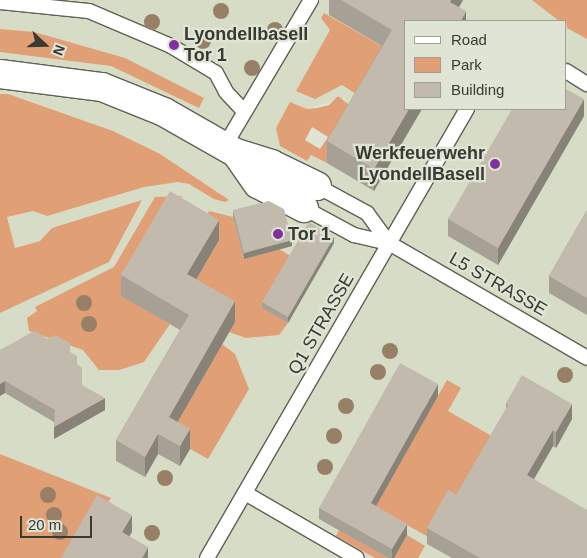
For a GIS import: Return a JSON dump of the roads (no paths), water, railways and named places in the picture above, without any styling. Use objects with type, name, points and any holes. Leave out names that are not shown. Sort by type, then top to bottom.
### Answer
[{"type":"street","points":[[0,74],[102,87],[164,112],[230,150],[271,164],[311,197]]},
{"type":"lane","points":[[230,150],[244,112],[311,0]]},
{"type":"lane","points":[[0,2],[88,11],[172,46],[216,73],[226,92],[244,112]]},
{"type":"lane","points":[[567,72],[587,84]]},
{"type":"lane","name":"Q1 STRASSE","points":[[207,558],[466,110]]},
{"type":"lane","points":[[311,197],[367,213],[389,243]]},
{"type":"lane","points":[[311,197],[354,235],[389,243]]},
{"type":"lane","name":"L5 STRASSE","points":[[389,243],[587,358]]},
{"type":"lane","points":[[245,493],[357,558]]},
{"type":"place","name":"Lyondellbasell Tor 1","points":[[174,45]]},
{"type":"place","name":"Werkfeuerwehr LyondellBasell","points":[[495,164]]},
{"type":"place","name":"Tor 1","points":[[278,234]]}]
